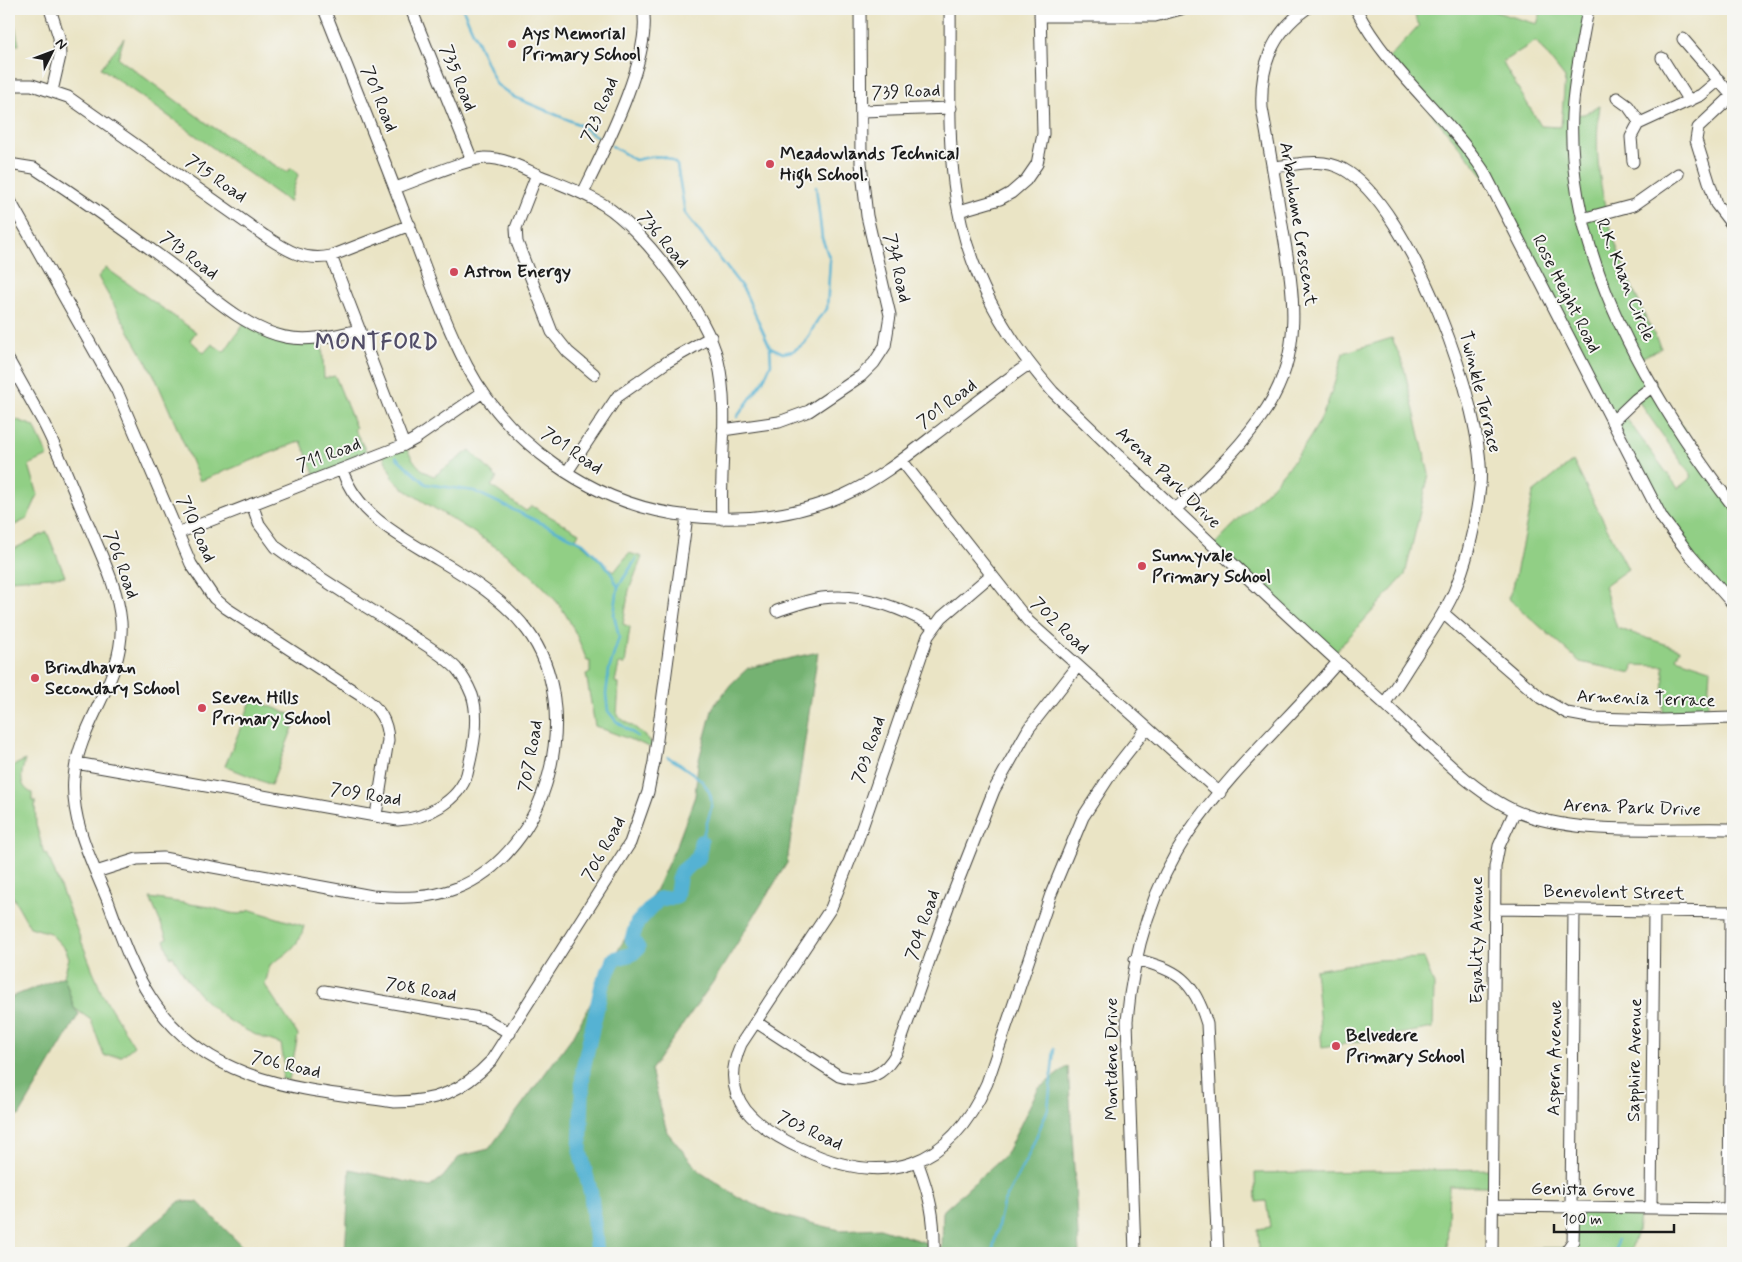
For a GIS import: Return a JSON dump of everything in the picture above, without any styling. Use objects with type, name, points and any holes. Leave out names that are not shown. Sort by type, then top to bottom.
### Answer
[{"type":"street","points":[[50,9],[59,37],[60,56],[52,91]]},
{"type":"street","name":"701 Road","points":[[324,9],[458,345],[483,392],[518,433],[582,482],[627,502],[687,516],[755,519],[808,508],[861,486],[902,461],[1029,364]]},
{"type":"street","name":"735 Road","points":[[411,9],[472,160]]},
{"type":"street","name":"723 Road","points":[[583,193],[634,75],[645,30],[643,9]]},
{"type":"street","name":"734 Road","points":[[723,430],[779,422],[810,411],[861,376],[874,363],[885,346],[890,315],[863,190],[860,9]]},
{"type":"street","name":"Arena Park Drive","points":[[950,9],[954,184],[968,247],[989,300],[1029,364],[1053,392],[1337,663],[1474,784],[1516,811],[1543,820],[1581,827],[1733,829]]},
{"type":"street","points":[[959,211],[1000,199],[1011,193],[1026,180],[1037,164],[1044,134],[1040,12],[1156,16],[1182,9]]},
{"type":"street","name":"Arbenhome Crescent","points":[[1175,510],[1256,424],[1277,390],[1289,356],[1294,318],[1294,299],[1262,108],[1263,70],[1267,56],[1283,28],[1306,9]]},
{"type":"street","name":"Rose Height Road","points":[[1356,9],[1388,60],[1463,142],[1483,170],[1662,518],[1690,555],[1733,604]]},
{"type":"street","name":"R.K. Khan Circle","points":[[1588,9],[1572,115],[1576,186],[1582,219],[1598,268],[1620,323],[1653,386],[1699,460],[1733,506]]},
{"type":"street","points":[[1683,40],[1733,96],[1698,128],[1696,140],[1716,204],[1733,226]]},
{"type":"street","points":[[1662,58],[1689,101]]},
{"type":"street","points":[[1633,162],[1631,137],[1635,128],[1640,123],[1689,101],[1707,91],[1720,80]]},
{"type":"street","name":"715 Road","points":[[9,85],[32,85],[68,97],[291,253],[310,258],[331,256],[410,225]]},
{"type":"street","points":[[1617,98],[1628,106],[1640,123]]},
{"type":"street","name":"739 Road","points":[[862,111],[951,108]]},
{"type":"street","name":"736 Road","points":[[395,188],[472,160],[496,158],[583,193],[604,205],[630,225],[696,309],[711,337],[719,362],[723,430],[722,519]]},
{"type":"street","name":"Twinkle Terrace","points":[[1273,167],[1320,162],[1344,170],[1358,180],[1383,208],[1417,266],[1452,342],[1479,447],[1481,473],[1468,554],[1454,593],[1384,704]]},
{"type":"street","name":"713 Road","points":[[9,164],[34,168],[167,261],[235,313],[261,329],[286,337],[315,339],[330,338],[360,330]]},
{"type":"street","points":[[537,174],[520,214],[516,228],[517,242],[552,332],[562,346],[594,374]]},
{"type":"street","points":[[1582,219],[1634,205],[1678,174]]},
{"type":"street","name":"710 Road","points":[[9,199],[117,391],[191,564],[214,598],[258,630],[376,706],[383,716],[388,740],[376,815]]},
{"type":"street","points":[[331,256],[404,444]]},
{"type":"street","points":[[567,472],[617,397],[666,362],[711,337]]},
{"type":"street","name":"706 Road","points":[[9,362],[43,422],[109,575],[120,612],[120,640],[114,669],[79,748],[76,762],[74,779],[76,815],[81,834],[140,980],[160,1012],[188,1040],[219,1062],[240,1073],[266,1082],[394,1102],[430,1100],[445,1095],[478,1075],[510,1033],[616,867],[639,822],[654,762],[687,516]]},
{"type":"street","points":[[1612,422],[1653,386]]},
{"type":"street","name":"711 Road","points":[[178,533],[342,470],[415,439],[483,392]]},
{"type":"street","name":"702 Road","points":[[902,461],[990,576],[1028,621],[1146,729],[1220,793]]},
{"type":"street","name":"707 Road","points":[[96,872],[137,859],[163,858],[372,896],[405,898],[440,893],[458,888],[480,876],[515,847],[529,826],[541,801],[547,777],[556,716],[544,662],[536,644],[515,616],[500,601],[442,561],[386,528],[373,517],[352,489],[342,470]]},
{"type":"street","name":"709 Road","points":[[76,762],[398,820],[417,817],[436,809],[458,789],[466,776],[474,740],[475,710],[466,681],[449,661],[276,547],[259,524],[252,504]]},
{"type":"street","name":"703 Road","points":[[990,576],[968,592],[933,626],[921,652],[858,839],[831,908],[738,1051],[733,1073],[737,1093],[744,1109],[755,1122],[770,1134],[820,1158],[854,1168],[890,1168],[917,1161],[954,1136],[976,1108],[987,1083],[1051,894],[1082,817],[1113,771],[1146,729]]},
{"type":"street","points":[[777,610],[821,598],[845,597],[892,605],[933,626]]},
{"type":"street","name":"Armenia Terrace","points":[[1443,613],[1541,698],[1567,713],[1594,718],[1652,720],[1733,718]]},
{"type":"street","name":"Montdene Drive","points":[[1134,1253],[1127,1021],[1129,988],[1135,959],[1155,895],[1189,831],[1220,793],[1337,663]]},
{"type":"street","name":"704 Road","points":[[756,1022],[839,1076],[850,1080],[869,1079],[886,1069],[897,1052],[949,904],[994,790],[1029,728],[1077,667]]},
{"type":"street","name":"Equality Avenue","points":[[1492,1253],[1496,858],[1499,846],[1516,811]]},
{"type":"street","name":"Benevolent Street","points":[[1495,909],[1732,912]]},
{"type":"street","name":"Aspern Avenue","points":[[1565,1253],[1572,1241],[1573,1206],[1574,910]]},
{"type":"street","name":"Sapphire Avenue","points":[[1651,1208],[1654,911]]},
{"type":"street","points":[[1731,1209],[1732,912]]},
{"type":"street","points":[[1135,959],[1164,966],[1178,974],[1196,994],[1207,1024],[1218,1253]]},
{"type":"street","name":"708 Road","points":[[324,991],[485,1019],[510,1033]]},
{"type":"street","points":[[917,1161],[931,1201],[934,1253]]},
{"type":"street","name":"Genista Grove","points":[[1493,1206],[1731,1209]]},
{"type":"green space","points":[[1412,9],[1486,9],[1537,24],[1542,9],[1588,9],[1573,115],[1584,114],[1600,106],[1597,138],[1604,200],[1622,261],[1661,348],[1639,359],[1733,505],[1733,605],[1674,536],[1489,182],[1387,60],[1419,25]],"holes":[[[1536,41],[1565,78],[1561,127],[1541,126],[1502,62]],[[1637,399],[1692,477],[1678,488],[1623,414]]]},
{"type":"green space","points":[[9,13],[15,26],[19,45],[9,45]]},
{"type":"green space","points":[[124,38],[118,58],[208,124],[286,172],[292,168],[298,175],[289,202],[101,68]]},
{"type":"green space","points":[[106,268],[196,332],[190,340],[204,353],[212,344],[224,352],[244,323],[322,341],[324,378],[335,376],[356,428],[354,429],[370,458],[316,478],[301,441],[200,481],[155,377],[98,277]]},
{"type":"green space","points":[[1392,338],[1403,364],[1429,474],[1405,575],[1331,657],[1213,546],[1272,486],[1311,436],[1328,402],[1343,353]]},
{"type":"green space","points":[[9,417],[34,426],[48,456],[29,465],[38,495],[27,519],[9,528],[9,502],[14,490],[9,473]]},
{"type":"green space","points":[[404,444],[420,467],[428,474],[434,476],[470,450],[497,478],[491,486],[526,511],[532,506],[579,533],[576,539],[614,572],[629,553],[642,557],[629,590],[623,624],[630,627],[625,664],[619,664],[615,682],[619,684],[617,716],[637,729],[655,746],[655,749],[595,726],[586,674],[590,673],[590,661],[587,661],[573,628],[562,609],[546,590],[509,557],[489,542],[404,489],[394,480],[382,453]]},
{"type":"green space","points":[[1573,461],[1628,569],[1604,586],[1617,628],[1680,649],[1676,658],[1710,669],[1707,715],[1663,714],[1664,666],[1633,665],[1632,673],[1580,662],[1508,598],[1513,587],[1533,493]]},
{"type":"green space","points":[[47,532],[65,576],[9,580],[9,547],[10,551]]},
{"type":"green space","points":[[818,652],[787,863],[715,979],[651,1070],[667,1132],[700,1172],[740,1198],[778,1215],[840,1230],[880,1228],[942,1248],[943,1211],[1006,1154],[1038,1089],[1068,1066],[1079,1253],[345,1253],[350,1169],[430,1187],[443,1177],[460,1156],[489,1149],[575,1033],[621,945],[656,889],[678,842],[695,796],[698,763],[713,707],[731,684],[748,668]]},
{"type":"green space","points":[[252,699],[297,717],[271,785],[225,766]]},
{"type":"green space","points":[[25,760],[22,783],[32,793],[32,801],[35,801],[36,824],[44,854],[47,853],[102,994],[134,1046],[122,1056],[104,1056],[91,1020],[74,1008],[64,976],[69,958],[66,950],[50,933],[30,927],[9,890],[9,768]]},
{"type":"green space","points":[[150,898],[210,907],[230,913],[239,914],[251,910],[304,926],[296,944],[270,965],[265,985],[298,1035],[289,1080],[282,1079],[284,1063],[281,1044],[246,1030],[218,1012],[194,988],[173,956],[170,957],[164,940],[167,938]]},
{"type":"green space","points":[[1424,958],[1434,985],[1433,1028],[1322,1048],[1315,970],[1376,960]]},
{"type":"green space","points":[[64,976],[74,1008],[79,1014],[19,1116],[9,1111],[9,998]]},
{"type":"green space","points":[[1493,1169],[1493,1186],[1449,1186],[1447,1253],[1259,1253],[1258,1229],[1270,1227],[1266,1201],[1256,1202],[1255,1173]]},
{"type":"green space","points":[[180,1201],[198,1202],[249,1253],[121,1253]]},
{"type":"green space","points":[[1573,1207],[1640,1209],[1637,1231],[1630,1253],[1531,1253],[1531,1248],[1567,1248]]},
{"type":"waterway","points":[[463,9],[496,84],[514,97],[578,124],[597,137]]},
{"type":"waterway","points":[[612,146],[635,160],[658,156],[668,158],[677,165],[685,213],[744,290],[770,347],[771,364],[763,381],[737,417]]},
{"type":"waterway","points":[[770,347],[783,353],[793,351],[805,343],[818,319],[827,309],[830,260],[822,238],[816,187]]},
{"type":"waterway","points":[[396,457],[426,484],[474,491],[583,543],[609,569],[618,587]]},
{"type":"waterway","points":[[636,559],[618,587],[614,615],[619,637],[609,670],[606,694],[608,711],[616,721],[637,736]]},
{"type":"waterway","points":[[668,757],[698,777],[709,791],[711,808],[701,842]]},
{"type":"waterway","points":[[597,1253],[591,1194],[580,1151],[583,1069],[602,985],[614,959],[632,954],[638,948],[632,939],[637,923],[659,899],[676,897],[680,873],[699,857],[701,842]]},
{"type":"waterway","points":[[992,1253],[1003,1204],[1028,1156],[1048,1109],[1054,1049]]},
{"type":"waterway","points":[[1615,1253],[1617,1240]]},
{"type":"place","name":"Ays Memorial Primary School","points":[[512,44]]},
{"type":"place","name":"Meadowlands Technical High School.","points":[[770,164]]},
{"type":"place","name":"Astron Energy","points":[[454,272]]},
{"type":"place","name":"Sunnyvale Primary School","points":[[1142,566]]},
{"type":"place","name":"Brindhavan Secondary School","points":[[35,678]]},
{"type":"place","name":"Seven Hills Primary School","points":[[202,708]]},
{"type":"place","name":"Belvedere Primary School","points":[[1336,1046]]},
{"type":"district","name":"MONTFORD","points":[[377,343]]}]
